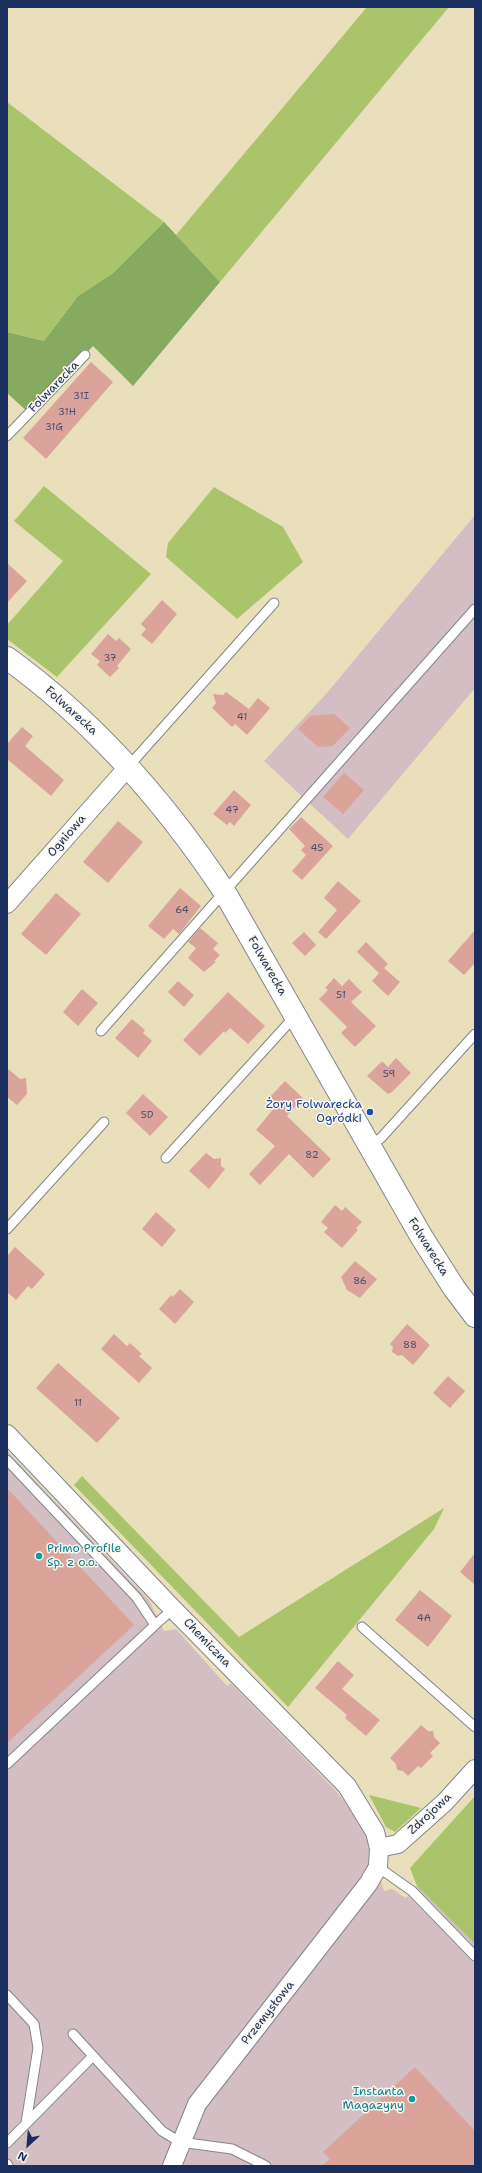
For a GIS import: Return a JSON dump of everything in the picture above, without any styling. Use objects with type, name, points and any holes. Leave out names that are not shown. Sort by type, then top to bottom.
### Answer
[{"type":"street","name":"Folwarecka","points":[[7,658],[35,678],[84,721],[128,767],[200,855],[224,891],[420,1236],[454,1288],[475,1316]]},
{"type":"street","name":"Ogniowa","points":[[7,904],[128,767]]},
{"type":"street","name":"Chemiczna","points":[[7,1434],[172,1608],[347,1786],[372,1827],[379,1848],[378,1867]]},
{"type":"street","name":"Zdrojowa","points":[[379,1848],[398,1844],[445,1802],[475,1769]]},
{"type":"street","name":"Przemysłowa","points":[[172,2166],[180,2142],[198,2104],[363,1890],[378,1867]]},
{"type":"lane","name":"Folwarecka","points":[[7,436],[85,355]]},
{"type":"lane","points":[[128,767],[274,603]]},
{"type":"lane","points":[[101,1031],[475,609]]},
{"type":"lane","points":[[166,1158],[295,1016]]},
{"type":"lane","points":[[369,1147],[382,1138],[475,1034]]},
{"type":"lane","points":[[7,1229],[104,1122]]},
{"type":"lane","points":[[7,1460],[136,1598],[155,1625]]},
{"type":"lane","points":[[7,1764],[172,1608]]},
{"type":"lane","points":[[362,1627],[475,1727]]},
{"type":"lane","points":[[378,1867],[412,1891],[475,1956]]},
{"type":"lane","points":[[7,1995],[34,2024],[38,2048],[26,2123]]},
{"type":"lane","points":[[73,2034],[162,2131],[180,2142],[232,2149],[266,2166]]},
{"type":"lane","points":[[7,2143],[93,2056]]},
{"type":"shaded area","points":[[475,515],[475,688],[348,839],[264,761],[326,694]]},
{"type":"shaded area","points":[[7,1451],[149,1600],[164,1631],[176,1629],[227,1686],[231,1683],[336,1791],[362,1824],[384,1891],[392,1889],[406,1898],[417,1886],[475,1944],[475,2166],[7,2166]]},
{"type":"green space","points":[[367,7],[449,7],[220,282],[176,235]]},
{"type":"green space","points":[[7,102],[164,222],[112,274],[78,296],[44,341],[7,332]]},
{"type":"green space","points":[[164,222],[220,282],[133,386],[93,346],[30,414],[7,393],[7,332],[44,341],[78,296],[112,274]]},
{"type":"green space","points":[[44,486],[151,574],[57,677],[7,639],[7,625],[63,561],[14,521]]},
{"type":"green space","points":[[214,487],[283,527],[303,562],[237,619],[166,557],[168,543]]},
{"type":"green space","points":[[82,1476],[239,1637],[444,1508],[434,1529],[288,1707],[74,1485]]},
{"type":"green space","points":[[369,1795],[421,1808],[395,1832],[386,1827]]},
{"type":"green space","points":[[475,1796],[475,1944],[417,1886],[410,1868]]},
{"type":"building","points":[[91,362],[113,382],[46,459],[23,438]]},
{"type":"building","points":[[7,563],[27,581],[7,603]]},
{"type":"building","points":[[162,600],[177,614],[152,644],[141,635],[146,629],[141,624]]},
{"type":"building","points":[[108,634],[116,641],[119,638],[131,649],[117,666],[119,668],[110,677],[97,665],[100,661],[91,654]]},
{"type":"building","points":[[226,692],[249,709],[258,698],[270,708],[247,735],[235,724],[232,727],[212,708],[216,703],[213,694],[223,695]]},
{"type":"building","points":[[334,714],[350,728],[333,746],[318,747],[298,729],[310,716]]},
{"type":"building","points":[[22,727],[33,736],[25,746],[64,780],[51,796],[7,759],[7,744]]},
{"type":"building","points":[[344,773],[364,790],[343,814],[323,797]]},
{"type":"building","points":[[234,790],[251,805],[234,826],[230,822],[227,825],[213,814]]},
{"type":"building","points":[[301,817],[333,846],[302,880],[292,871],[306,855],[301,850],[305,846],[289,829]]},
{"type":"building","points":[[118,821],[143,842],[108,883],[83,862]]},
{"type":"building","points":[[338,881],[361,901],[326,939],[318,932],[337,910],[324,898]]},
{"type":"building","points":[[180,888],[201,906],[179,934],[173,929],[164,939],[148,926]]},
{"type":"building","points":[[56,893],[81,914],[46,955],[21,934]]},
{"type":"building","points":[[200,928],[218,943],[213,949],[220,955],[214,961],[216,962],[204,972],[188,958],[196,948],[188,942]]},
{"type":"building","points":[[475,930],[475,963],[464,975],[448,961]]},
{"type":"building","points":[[304,932],[316,945],[305,956],[292,943]]},
{"type":"building","points":[[366,942],[388,964],[384,968],[400,982],[388,996],[372,981],[379,973],[357,952]]},
{"type":"building","points":[[334,978],[342,986],[349,979],[362,992],[351,1002],[376,1026],[355,1047],[341,1033],[347,1027],[319,999],[328,990],[325,988]]},
{"type":"building","points":[[178,981],[194,995],[184,1007],[168,992]]},
{"type":"building","points":[[82,989],[98,1003],[78,1026],[63,1012]]},
{"type":"building","points":[[228,992],[265,1026],[248,1044],[230,1028],[225,1033],[224,1031],[200,1056],[183,1040]]},
{"type":"building","points":[[132,1019],[145,1030],[143,1033],[152,1041],[138,1058],[115,1038]]},
{"type":"building","points":[[396,1058],[411,1073],[392,1092],[388,1094],[367,1076],[382,1061],[388,1067]]},
{"type":"building","points":[[7,1068],[20,1079],[26,1078],[27,1094],[17,1105],[7,1097]]},
{"type":"building","points":[[285,1081],[303,1098],[287,1116],[331,1159],[313,1178],[289,1154],[260,1185],[249,1174],[275,1146],[256,1130],[275,1107],[267,1100]]},
{"type":"building","points":[[143,1094],[168,1117],[150,1136],[126,1113]]},
{"type":"building","points":[[206,1153],[214,1159],[221,1158],[221,1166],[225,1169],[209,1189],[189,1171]]},
{"type":"building","points":[[335,1205],[342,1211],[345,1207],[362,1222],[356,1228],[358,1230],[342,1248],[324,1232],[328,1228],[321,1222]]},
{"type":"building","points":[[156,1212],[176,1230],[162,1247],[142,1229]]},
{"type":"building","points":[[15,1247],[45,1274],[32,1289],[28,1286],[16,1300],[7,1292],[7,1256]]},
{"type":"building","points":[[355,1261],[377,1279],[360,1298],[347,1290],[341,1277]]},
{"type":"building","points":[[180,1289],[194,1302],[175,1324],[159,1309],[171,1295],[173,1297]]},
{"type":"building","points":[[407,1324],[430,1345],[413,1365],[402,1355],[398,1356],[392,1352],[393,1347],[390,1344]]},
{"type":"building","points":[[114,1334],[127,1346],[130,1343],[142,1354],[139,1356],[152,1368],[139,1383],[101,1349]]},
{"type":"building","points":[[58,1363],[120,1418],[97,1443],[36,1388]]},
{"type":"building","points":[[448,1376],[465,1391],[450,1408],[433,1393]]},
{"type":"building","name":"Primo Profile Sp. z o.o.","points":[[7,1488],[134,1625],[7,1743]]},
{"type":"building","points":[[475,1553],[475,1585],[460,1572]]},
{"type":"building","points":[[420,1590],[452,1616],[428,1647],[395,1620]]},
{"type":"building","points":[[338,1661],[354,1675],[342,1689],[380,1720],[366,1736],[345,1718],[347,1715],[315,1688]]},
{"type":"building","points":[[421,1725],[428,1731],[433,1731],[434,1737],[440,1743],[430,1753],[433,1756],[421,1768],[418,1766],[408,1776],[403,1771],[397,1770],[396,1764],[390,1758]]},
{"type":"building","name":"Instanta Magazyny","points":[[415,2067],[475,2131],[475,2166],[322,2166],[330,2159],[323,2152]]},
{"type":"place","name":"Żory Folwarecka Ogródki","points":[[370,1112]]},
{"type":"place","name":"Primo Profile Sp. z o.o.","points":[[39,1556]]},
{"type":"place","name":"Instanta Magazyny","points":[[412,2099]]}]
